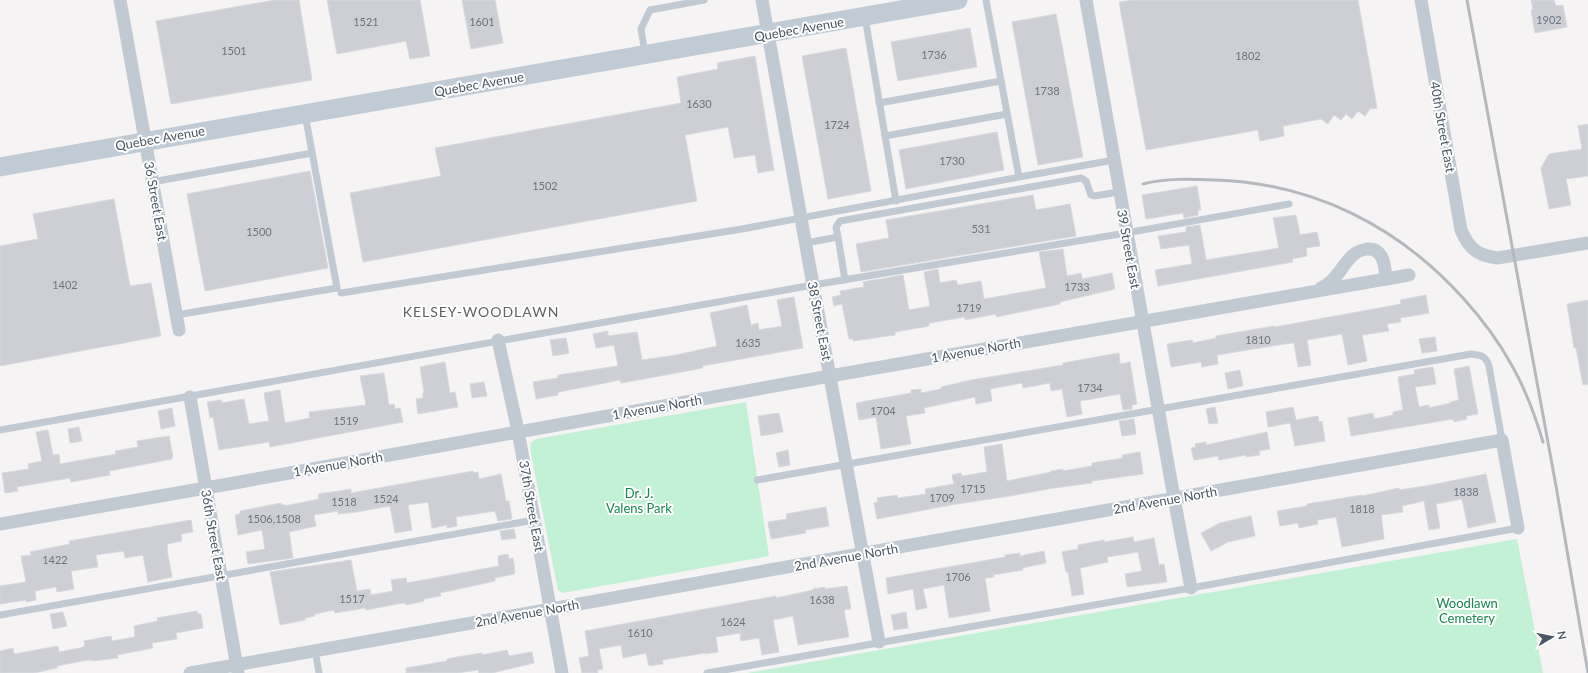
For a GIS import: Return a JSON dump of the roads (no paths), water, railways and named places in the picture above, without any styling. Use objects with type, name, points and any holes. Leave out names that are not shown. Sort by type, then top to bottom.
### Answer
[{"type":"street","name":"36 Street East","points":[[120,0],[179,330]]},
{"type":"street","name":"38 Street East","points":[[762,0],[879,642]]},
{"type":"street","name":"Quebec Avenue","points":[[0,167],[645,56],[958,0]]},
{"type":"street","name":"39 Street East","points":[[1086,0],[1126,233],[1191,588]]},
{"type":"street","name":"40th Street East","points":[[1421,0],[1461,230],[1466,241],[1474,251],[1484,256],[1497,258],[1588,243]]},
{"type":"street","name":"1 Avenue North","points":[[1314,291],[1326,286],[1334,280],[1354,254],[1361,250],[1375,250],[1381,255],[1384,262],[1386,279]]},
{"type":"street","name":"1 Avenue North","points":[[0,524],[518,431],[1408,275]]},
{"type":"street","name":"37th Street East","points":[[498,340],[518,431],[562,673]]},
{"type":"street","name":"36th Street East","points":[[190,397],[221,576],[231,669]]},
{"type":"street","name":"2nd Avenue North","points":[[190,673],[231,669],[315,650],[1502,440]]},
{"type":"street","points":[[1502,440],[1518,528]]},
{"type":"lane","points":[[645,56],[641,29],[650,10],[704,0]]},
{"type":"lane","points":[[986,0],[1019,177]]},
{"type":"lane","points":[[864,17],[896,201]]},
{"type":"lane","points":[[879,103],[1001,81]]},
{"type":"lane","points":[[176,315],[337,288],[304,114]]},
{"type":"lane","points":[[885,136],[1007,114]]},
{"type":"lane","points":[[152,182],[312,153]]},
{"type":"lane","points":[[341,293],[802,219],[1114,160]]},
{"type":"lane","points":[[845,280],[836,227],[840,221],[1081,178],[1086,181],[1090,195],[1094,196],[1119,192]]},
{"type":"lane","points":[[0,430],[190,397],[498,340],[1289,204]]},
{"type":"lane","points":[[806,243],[838,237]]},
{"type":"lane","points":[[758,480],[1471,354],[1481,355],[1487,359],[1502,440]]},
{"type":"lane","points":[[0,615],[534,520]]},
{"type":"lane","points":[[707,673],[1191,588],[1518,528]]},
{"type":"lane","points":[[315,650],[319,673]]},
{"type":"railway","points":[[1467,0],[1556,486],[1588,673]]},
{"type":"railway","points":[[1143,184],[1188,179],[1251,183],[1286,190],[1319,200],[1351,213],[1382,230],[1411,250],[1438,272],[1463,298],[1489,330],[1501,346],[1521,383],[1543,442]]},
{"type":"district","name":"KELSEY-WOODLAWN","points":[[481,311]]},
{"type":"park label","name":"Dr. J. Valens Park","points":[[639,500]]},
{"type":"park label","name":"Woodlawn Cemetery","points":[[1467,610]]}]
